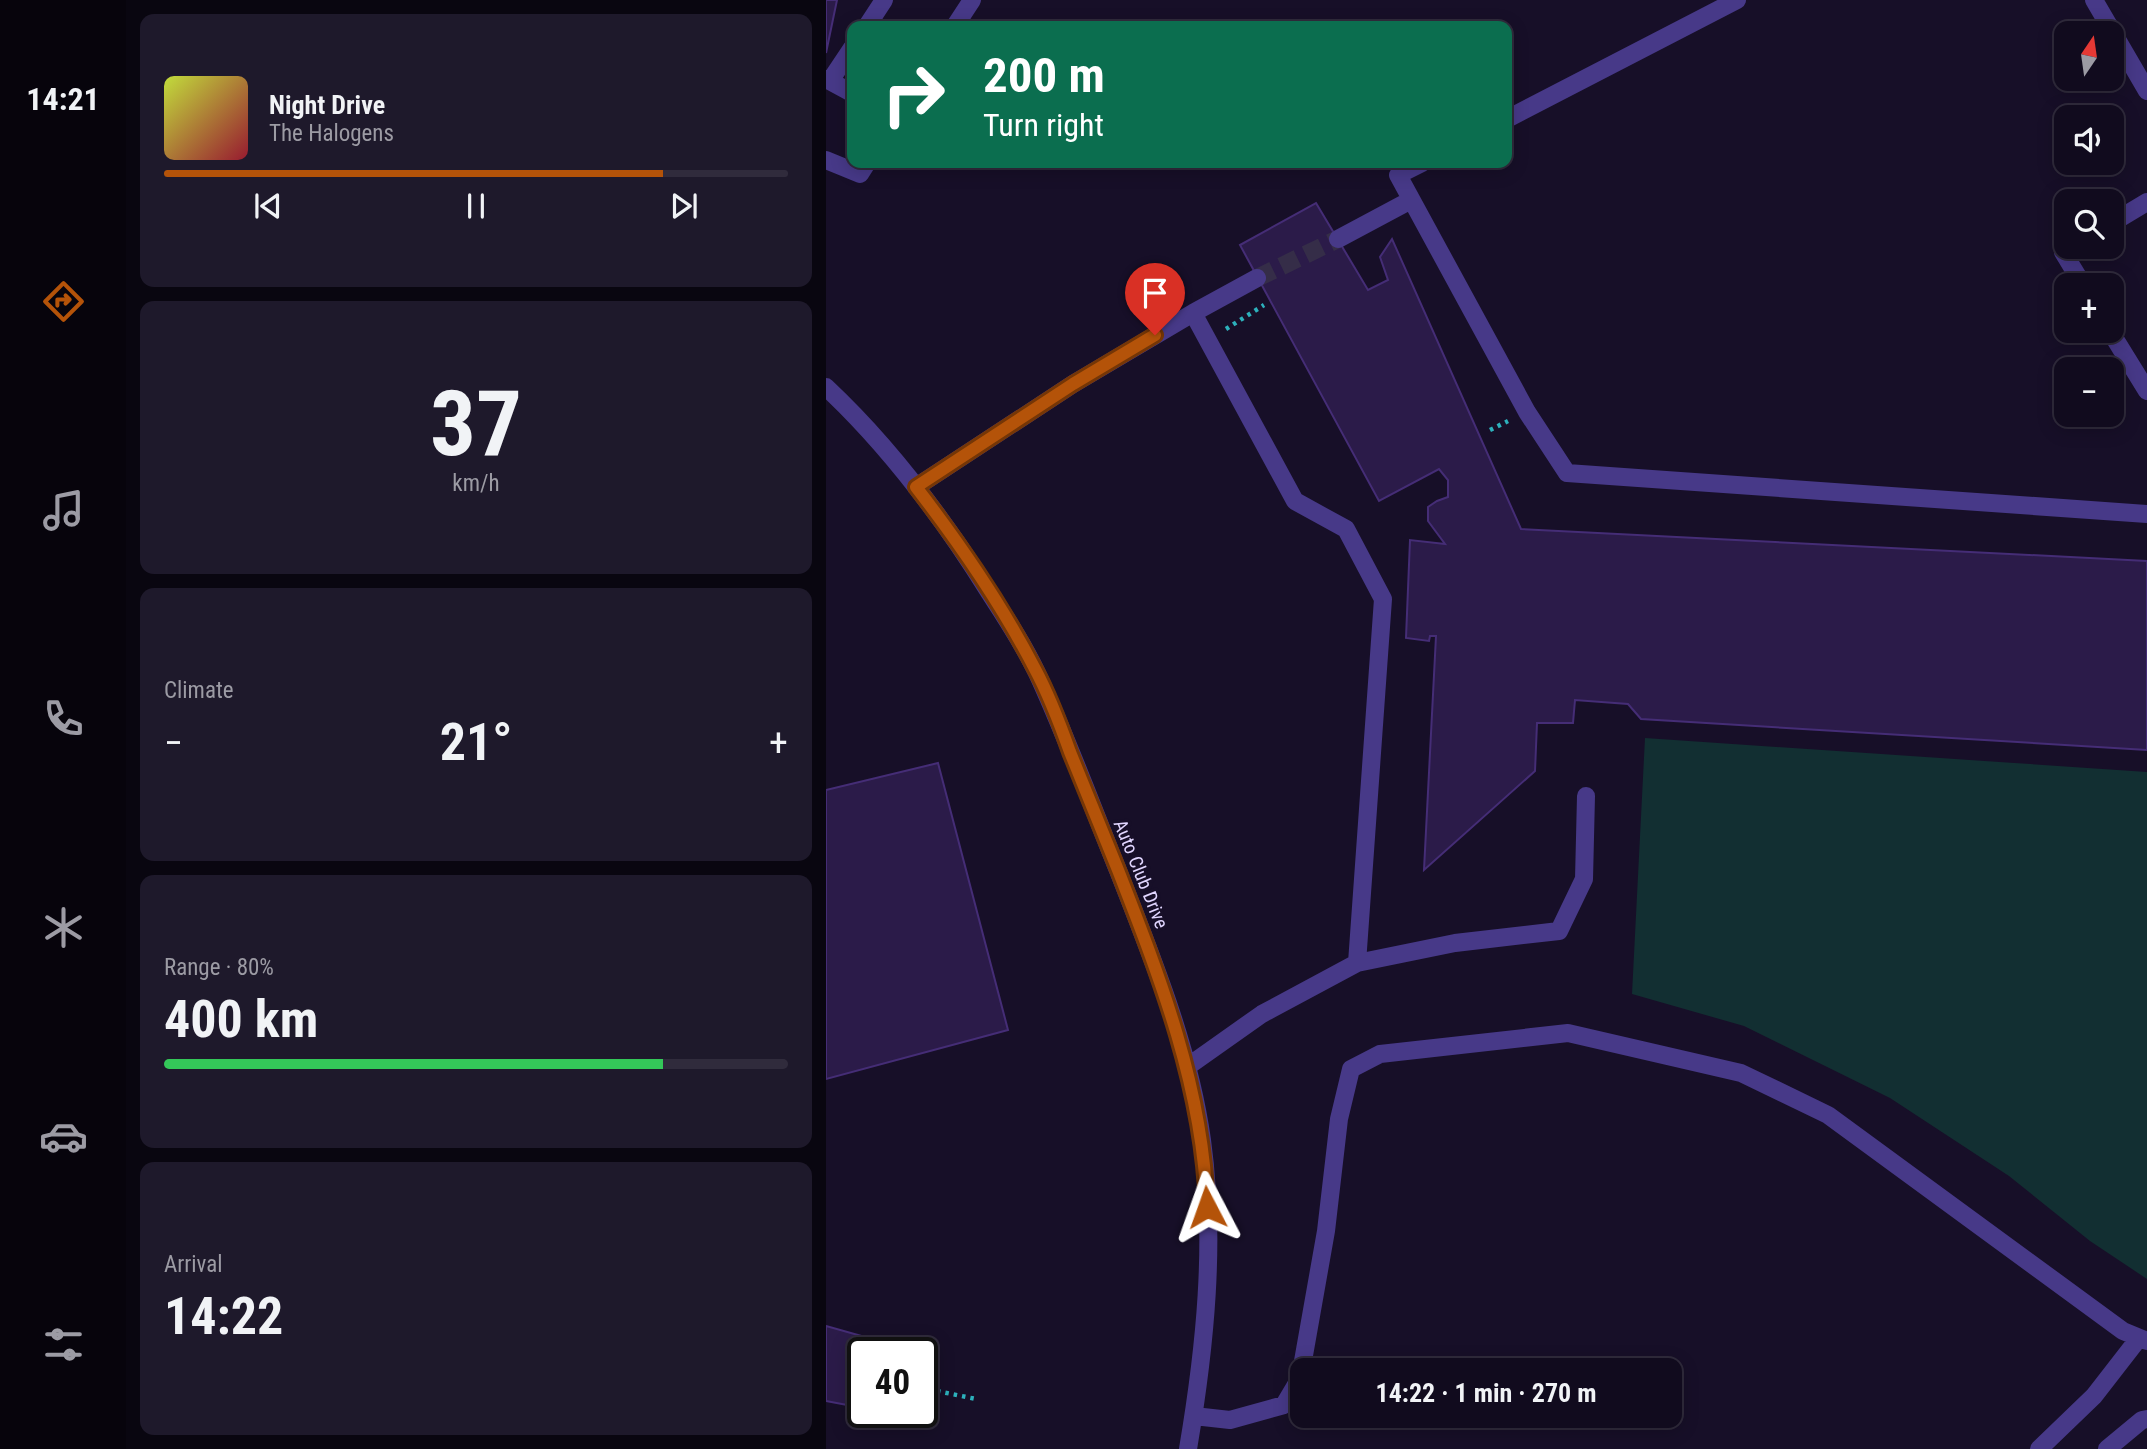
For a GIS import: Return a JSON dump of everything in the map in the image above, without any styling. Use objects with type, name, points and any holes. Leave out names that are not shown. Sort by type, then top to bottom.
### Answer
[{"type":"street","points":[[870,21],[884,0]]},
{"type":"street","points":[[958,21],[972,0]]},
{"type":"street","points":[[1512,116],[1737,0]]},
{"type":"street","points":[[2094,0],[2147,92]]},
{"type":"street","points":[[847,55],[828,80],[847,90]]},
{"type":"street","points":[[826,160],[860,174],[864,168]]},
{"type":"street","points":[[1412,168],[1398,175],[1527,412],[1567,473],[2147,514]]},
{"type":"street","points":[[1338,239],[1412,200]]},
{"type":"street","points":[[2124,216],[2147,202]]},
{"type":"street","points":[[916,487],[1073,384],[1258,278]]},
{"type":"street","points":[[1193,313],[1295,500],[1346,529],[1383,598],[1357,963]]},
{"type":"street","points":[[2117,343],[2147,391]]},
{"type":"street","name":"Auto Club Drive","points":[[826,387],[852,411],[955,537],[1036,670],[1154,963],[1174,1021],[1202,1141],[1207,1186],[1205,1324],[1188,1449]]},
{"type":"street","points":[[1187,1068],[1262,1013],[1357,963],[1455,943],[1559,931],[1584,879],[1586,796]]},
{"type":"street","points":[[1194,1416],[1230,1420],[1284,1405],[1300,1378],[1326,1231],[1339,1119],[1351,1069],[1380,1054],[1568,1033],[1741,1073],[1828,1115],[2123,1331],[2143,1339],[2094,1396],[2039,1449]]},
{"type":"street","points":[[2107,1449],[2142,1420],[2147,1419]]},
{"type":"path","points":[[1225,329],[1264,305]]},
{"type":"path","points":[[1490,430],[1513,419]]},
{"type":"path","points":[[938,1391],[976,1399]]},
{"type":"green space","points":[[1645,738],[2147,772],[2147,1279],[2090,1241],[2009,1176],[1890,1098],[1744,1026],[1632,994]]},
{"type":"building","points":[[826,0],[837,0],[826,53]]},
{"type":"building","points":[[1316,203],[1368,290],[1388,280],[1380,257],[1392,239],[1521,529],[2147,561],[2147,750],[1641,719],[1628,704],[1575,700],[1573,723],[1537,723],[1535,771],[1424,870],[1436,636],[1430,636],[1429,641],[1406,638],[1410,540],[1445,544],[1428,521],[1428,507],[1448,497],[1448,480],[1439,469],[1379,501],[1240,245]]},
{"type":"building","points":[[938,763],[1008,1030],[826,1079],[826,790]]},
{"type":"building","points":[[826,1326],[865,1337],[847,1337],[847,1405],[826,1401]]},
{"type":"tunnel","points":[[1257,278],[1338,239]]},
{"type":"route","points":[[1155,335],[1073,384],[916,487],[955,537],[1010,625],[1036,670],[1058,720],[1154,963],[1174,1021],[1191,1080],[1202,1141],[1207,1207]]}]
